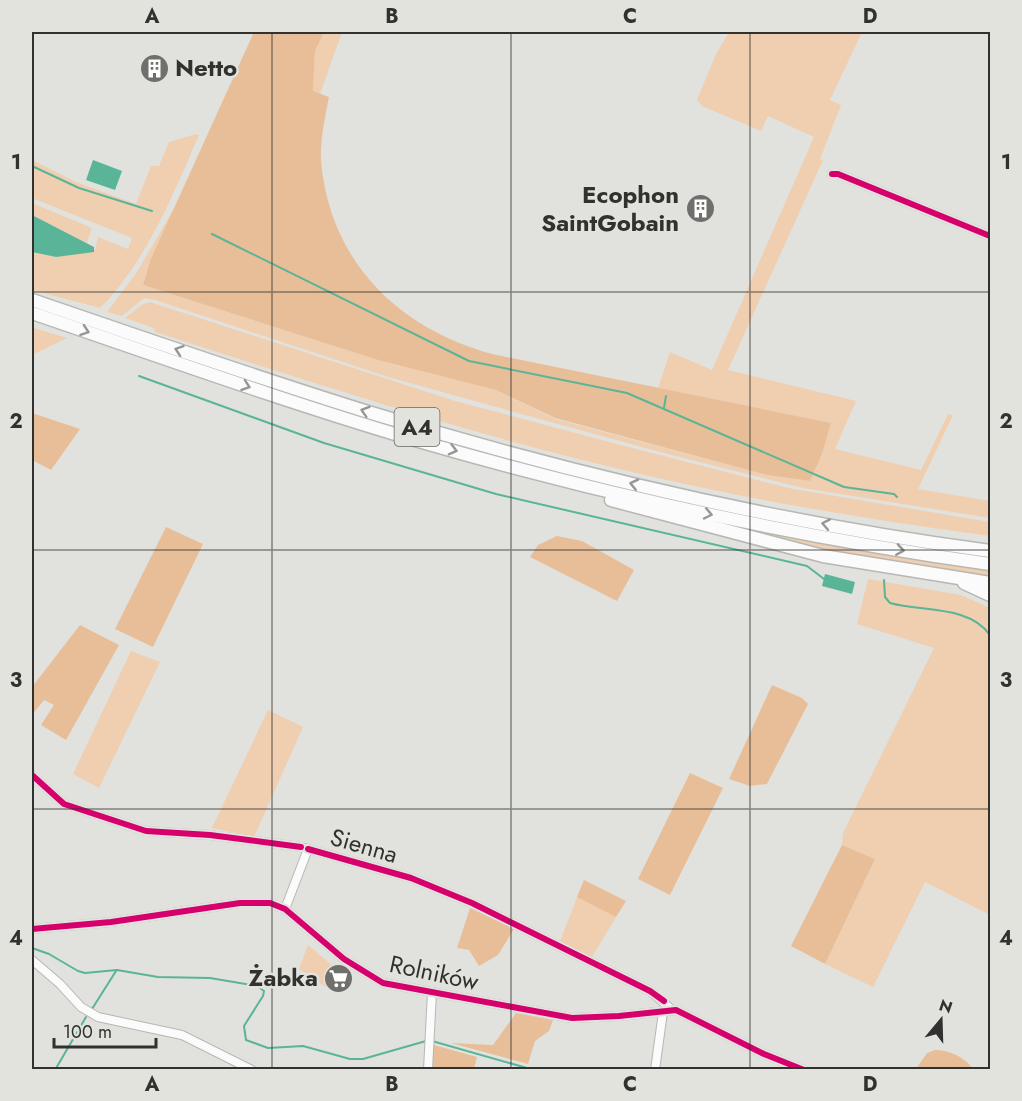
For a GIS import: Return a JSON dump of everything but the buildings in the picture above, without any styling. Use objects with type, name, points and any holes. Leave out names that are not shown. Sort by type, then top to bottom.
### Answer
[{"type":"highway","name":"A4","points":[[32,300],[368,412],[582,471],[781,515],[967,548],[990,550]]},
{"type":"highway","name":"A4","points":[[32,314],[341,417],[570,481],[813,535],[990,564]]},
{"type":"highway","points":[[570,481],[610,500],[779,546],[854,562],[990,583]]},
{"type":"highway","points":[[946,576],[990,595]]},
{"type":"street","points":[[832,174],[838,174],[914,203],[990,236]]},
{"type":"street","name":"Sienna","points":[[32,775],[64,804],[146,831],[210,835],[305,848],[411,878],[472,903],[650,991],[664,1001],[667,1010]]},
{"type":"street","points":[[285,909],[305,848]]},
{"type":"street","name":"Rolników","points":[[32,929],[111,922],[255,902],[270,903],[285,909],[344,959],[383,983],[572,1018],[667,1010],[683,1012],[764,1054],[804,1070]]},
{"type":"street","points":[[32,960],[60,984],[81,1007],[98,1017],[182,1035],[252,1070]]},
{"type":"street","points":[[428,1070],[432,992]]},
{"type":"street","points":[[655,1070],[667,1010]]},
{"type":"shaded area","points":[[254,32],[324,32],[315,51],[313,91],[329,97],[321,153],[327,197],[338,230],[354,260],[375,286],[399,308],[427,327],[458,342],[492,354],[831,423],[822,454],[810,481],[767,475],[555,418],[496,390],[378,360],[143,285],[150,261]]},
{"type":"shaded area","points":[[324,32],[342,32],[320,94],[313,91],[315,51]]},
{"type":"shaded area","points":[[729,32],[855,32],[861,34],[830,100],[841,105],[820,159],[823,160],[728,370],[856,401],[835,449],[921,470],[948,414],[953,415],[918,489],[990,501],[990,518],[803,488],[656,451],[388,377],[155,300],[144,298],[122,316],[107,312],[137,272],[180,198],[150,261],[143,285],[378,360],[496,390],[555,419],[767,475],[809,481],[822,454],[830,423],[658,388],[670,352],[712,370],[814,137],[768,116],[761,131],[702,106],[697,100],[716,54]]},
{"type":"shaded area","points":[[199,135],[179,181],[145,249],[116,290],[100,308],[32,290],[32,252],[56,257],[95,250],[98,237],[128,249],[132,238],[32,198],[32,160],[76,182],[136,204],[151,166],[159,166],[169,142]]},
{"type":"shaded area","points":[[93,160],[122,171],[115,190],[86,180]]},
{"type":"shaded area","points":[[32,203],[92,228],[87,243],[32,215]]},
{"type":"shaded area","points":[[32,215],[94,247],[94,252],[56,257],[32,252]]},
{"type":"shaded area","points":[[150,302],[455,401],[788,488],[990,522],[990,536],[846,515],[749,497],[550,452],[380,403],[211,350],[155,332],[154,328],[125,318],[143,304]]},
{"type":"shaded area","points":[[32,325],[34,328],[67,338],[32,355]]},
{"type":"shaded area","points":[[32,413],[80,429],[51,470],[32,460]]},
{"type":"shaded area","points":[[728,525],[879,554],[990,571],[990,579],[836,553]]},
{"type":"shaded area","points":[[166,527],[203,544],[153,647],[115,629]]},
{"type":"shaded area","points":[[557,536],[582,541],[634,570],[617,601],[530,557],[538,545]]},
{"type":"shaded area","points":[[825,574],[855,582],[852,594],[822,586]]},
{"type":"shaded area","points":[[868,579],[961,595],[990,608],[990,915],[925,882],[873,987],[825,964],[875,859],[842,845],[843,833],[934,648],[857,624]]},
{"type":"shaded area","points":[[80,625],[119,645],[66,740],[41,725],[54,705],[44,700],[32,715],[32,687]]},
{"type":"shaded area","points":[[131,651],[160,662],[99,788],[73,774]]},
{"type":"shaded area","points":[[772,685],[802,698],[808,704],[767,784],[750,786],[729,779]]},
{"type":"shaded area","points":[[268,710],[303,727],[254,837],[212,828]]},
{"type":"shaded area","points":[[690,773],[723,788],[670,895],[638,879]]},
{"type":"shaded area","points":[[842,845],[875,859],[825,964],[791,946]]},
{"type":"shaded area","points":[[584,880],[626,901],[616,917],[577,897]]},
{"type":"shaded area","points":[[578,895],[616,917],[592,957],[560,941]]},
{"type":"shaded area","points":[[470,908],[514,929],[498,955],[479,966],[469,950],[457,948]]},
{"type":"shaded area","points":[[308,945],[333,966],[327,988],[299,969]]},
{"type":"shaded area","points":[[516,1013],[553,1020],[549,1031],[535,1041],[528,1064],[451,1043],[493,1045]]},
{"type":"shaded area","points":[[434,1045],[477,1057],[474,1069],[432,1069]]},
{"type":"shaded area","points":[[935,1050],[956,1055],[973,1069],[916,1069],[927,1053]]},
{"type":"waterway","points":[[32,166],[79,188],[152,211]]},
{"type":"waterway","points":[[212,234],[469,361],[627,393],[844,487],[894,494],[897,497]]},
{"type":"waterway","points":[[139,376],[324,443],[496,494],[807,566],[824,579]]},
{"type":"waterway","points":[[664,408],[666,396]]},
{"type":"waterway","points":[[884,580],[885,597],[890,603],[958,614],[981,625],[990,635]]},
{"type":"waterway","points":[[32,948],[49,954],[85,973],[117,970],[158,977],[210,978],[257,986],[264,991],[263,996],[244,1026],[246,1040],[268,1048],[303,1046],[350,1059],[363,1059],[426,1041]]},
{"type":"waterway","points":[[92,1009],[116,971]]},
{"type":"waterway","points":[[55,1070],[86,1017]]},
{"type":"waterway","points":[[432,1041],[534,1070]]},
{"type":"cycle path","points":[[832,174],[838,174],[990,236]]},
{"type":"cycle path","points":[[32,775],[64,804],[146,831],[210,835],[301,847]]},
{"type":"cycle path","points":[[308,849],[411,878],[472,903],[650,991],[664,1001]]},
{"type":"cycle path","points":[[32,929],[111,922],[240,903],[270,903],[285,909],[344,959],[383,983],[572,1018],[676,1010],[764,1054],[804,1070]]},
{"type":"place","name":"Netto","points":[[154,68]]},
{"type":"place","name":"Ecophon SaintGobain","points":[[700,209]]},
{"type":"place","name":"Żabka","points":[[339,978]]}]
